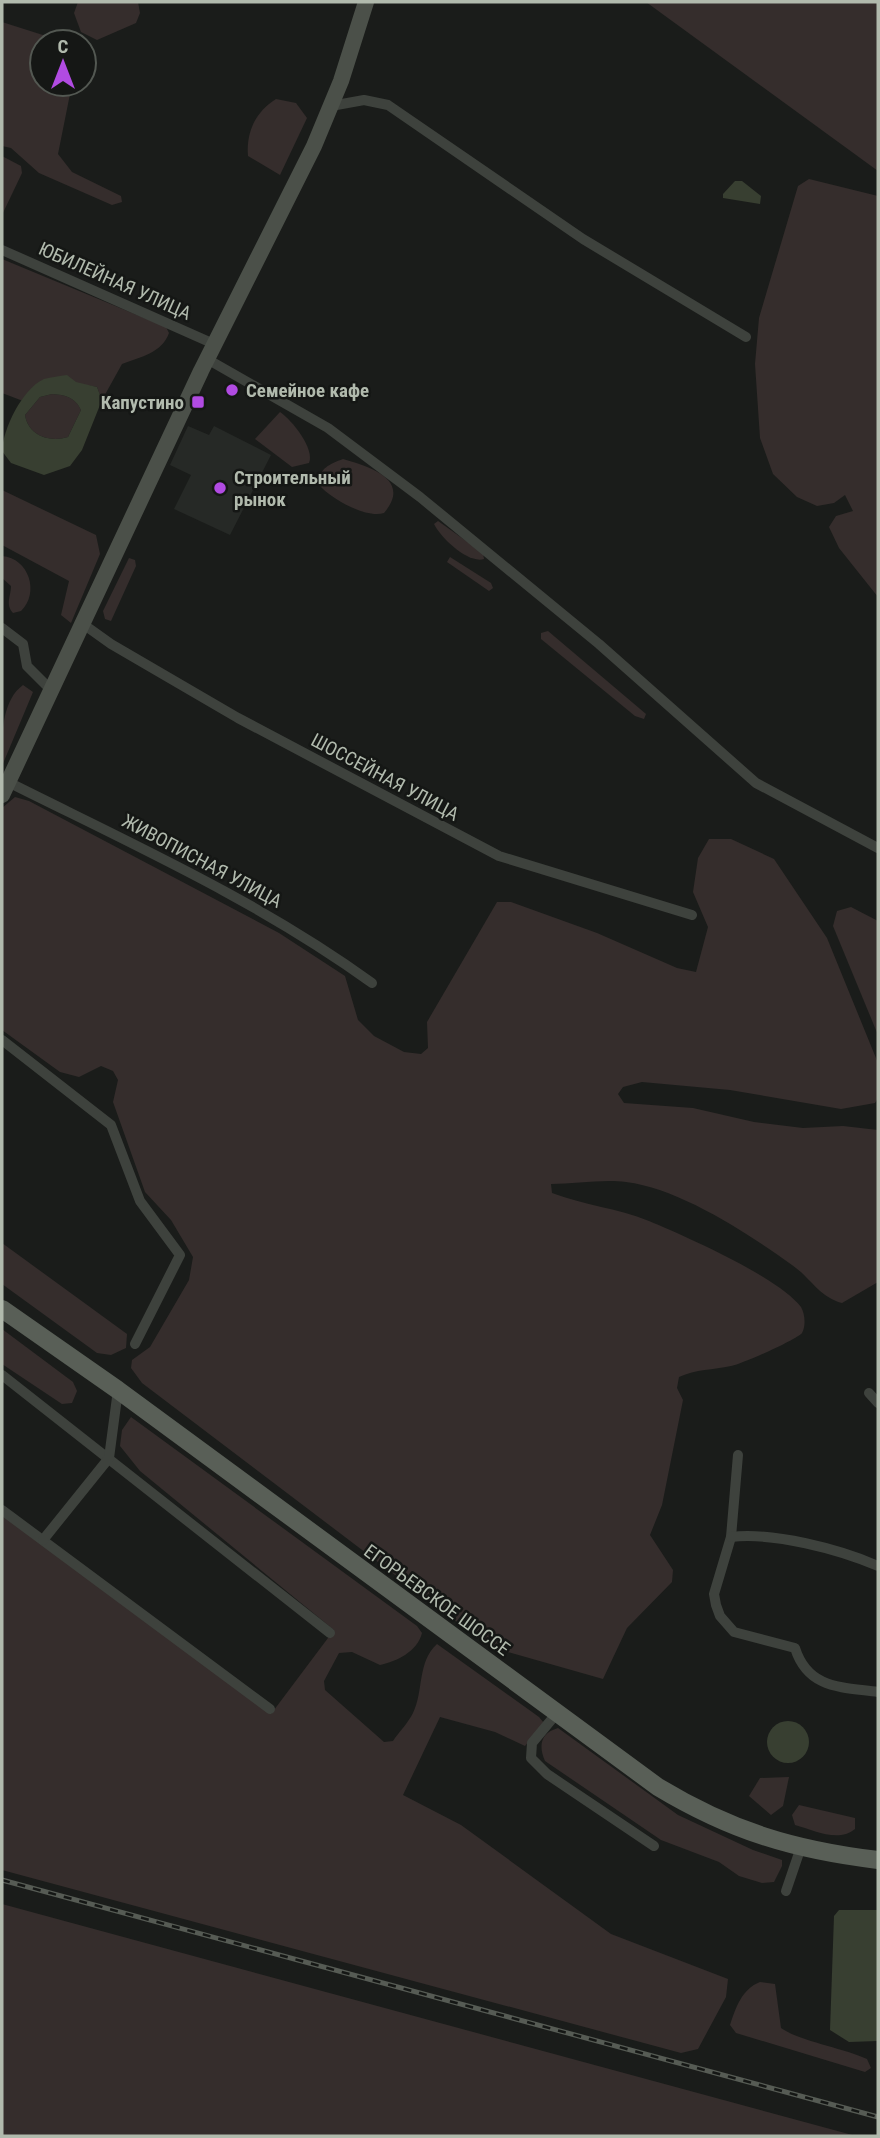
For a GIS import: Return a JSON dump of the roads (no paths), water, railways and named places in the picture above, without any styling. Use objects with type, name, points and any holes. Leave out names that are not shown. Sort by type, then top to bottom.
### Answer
[{"type":"main road","points":[[5,788],[211,351],[314,146],[331,106],[366,2]]},
{"type":"main road","name":"ЕГОРЬЕВСКОЕ ШОССЕ","points":[[2,1309],[118,1390],[658,1787],[701,1813],[731,1827],[802,1847],[878,1860]]},
{"type":"street","points":[[331,106],[364,100],[388,105],[583,239],[746,337]]},
{"type":"street","name":"ЮБИЛЕЙНАЯ УЛИЦА","points":[[2,250],[211,351],[328,428],[420,497],[599,644],[756,783],[878,848]]},
{"type":"street","name":"ШОССЕЙНАЯ УЛИЦА","points":[[83,624],[111,645],[237,718],[499,856],[692,915]]},
{"type":"street","points":[[2,628],[23,644],[27,666],[51,690]]},
{"type":"street","name":"ЖИВОПИСНАЯ УЛИЦА","points":[[5,788],[223,889],[323,947],[372,983]]},
{"type":"street","points":[[2,1040],[111,1125],[141,1201],[180,1255],[135,1344]]},
{"type":"street","points":[[2,1375],[330,1633]]},
{"type":"street","points":[[43,1540],[108,1458],[118,1390]]},
{"type":"street","points":[[869,1393],[878,1403]]},
{"type":"street","points":[[738,1455],[731,1537],[714,1594],[720,1616],[730,1628],[745,1636],[795,1648],[806,1671],[825,1685],[878,1692]]},
{"type":"street","points":[[2,1510],[270,1709]]},
{"type":"street","points":[[731,1537],[744,1535],[820,1547],[878,1566]]},
{"type":"street","points":[[557,1713],[532,1743],[531,1758],[547,1774],[654,1846]]},
{"type":"street","points":[[786,1891],[802,1847]]},
{"type":"railway","points":[[2,1880],[878,2117]]},
{"type":"place","name":"Семейное кафе","points":[[232,390]]},
{"type":"place","name":"Капустино","points":[[198,402]]},
{"type":"place","name":"Строительный рынок","points":[[220,488]]}]
